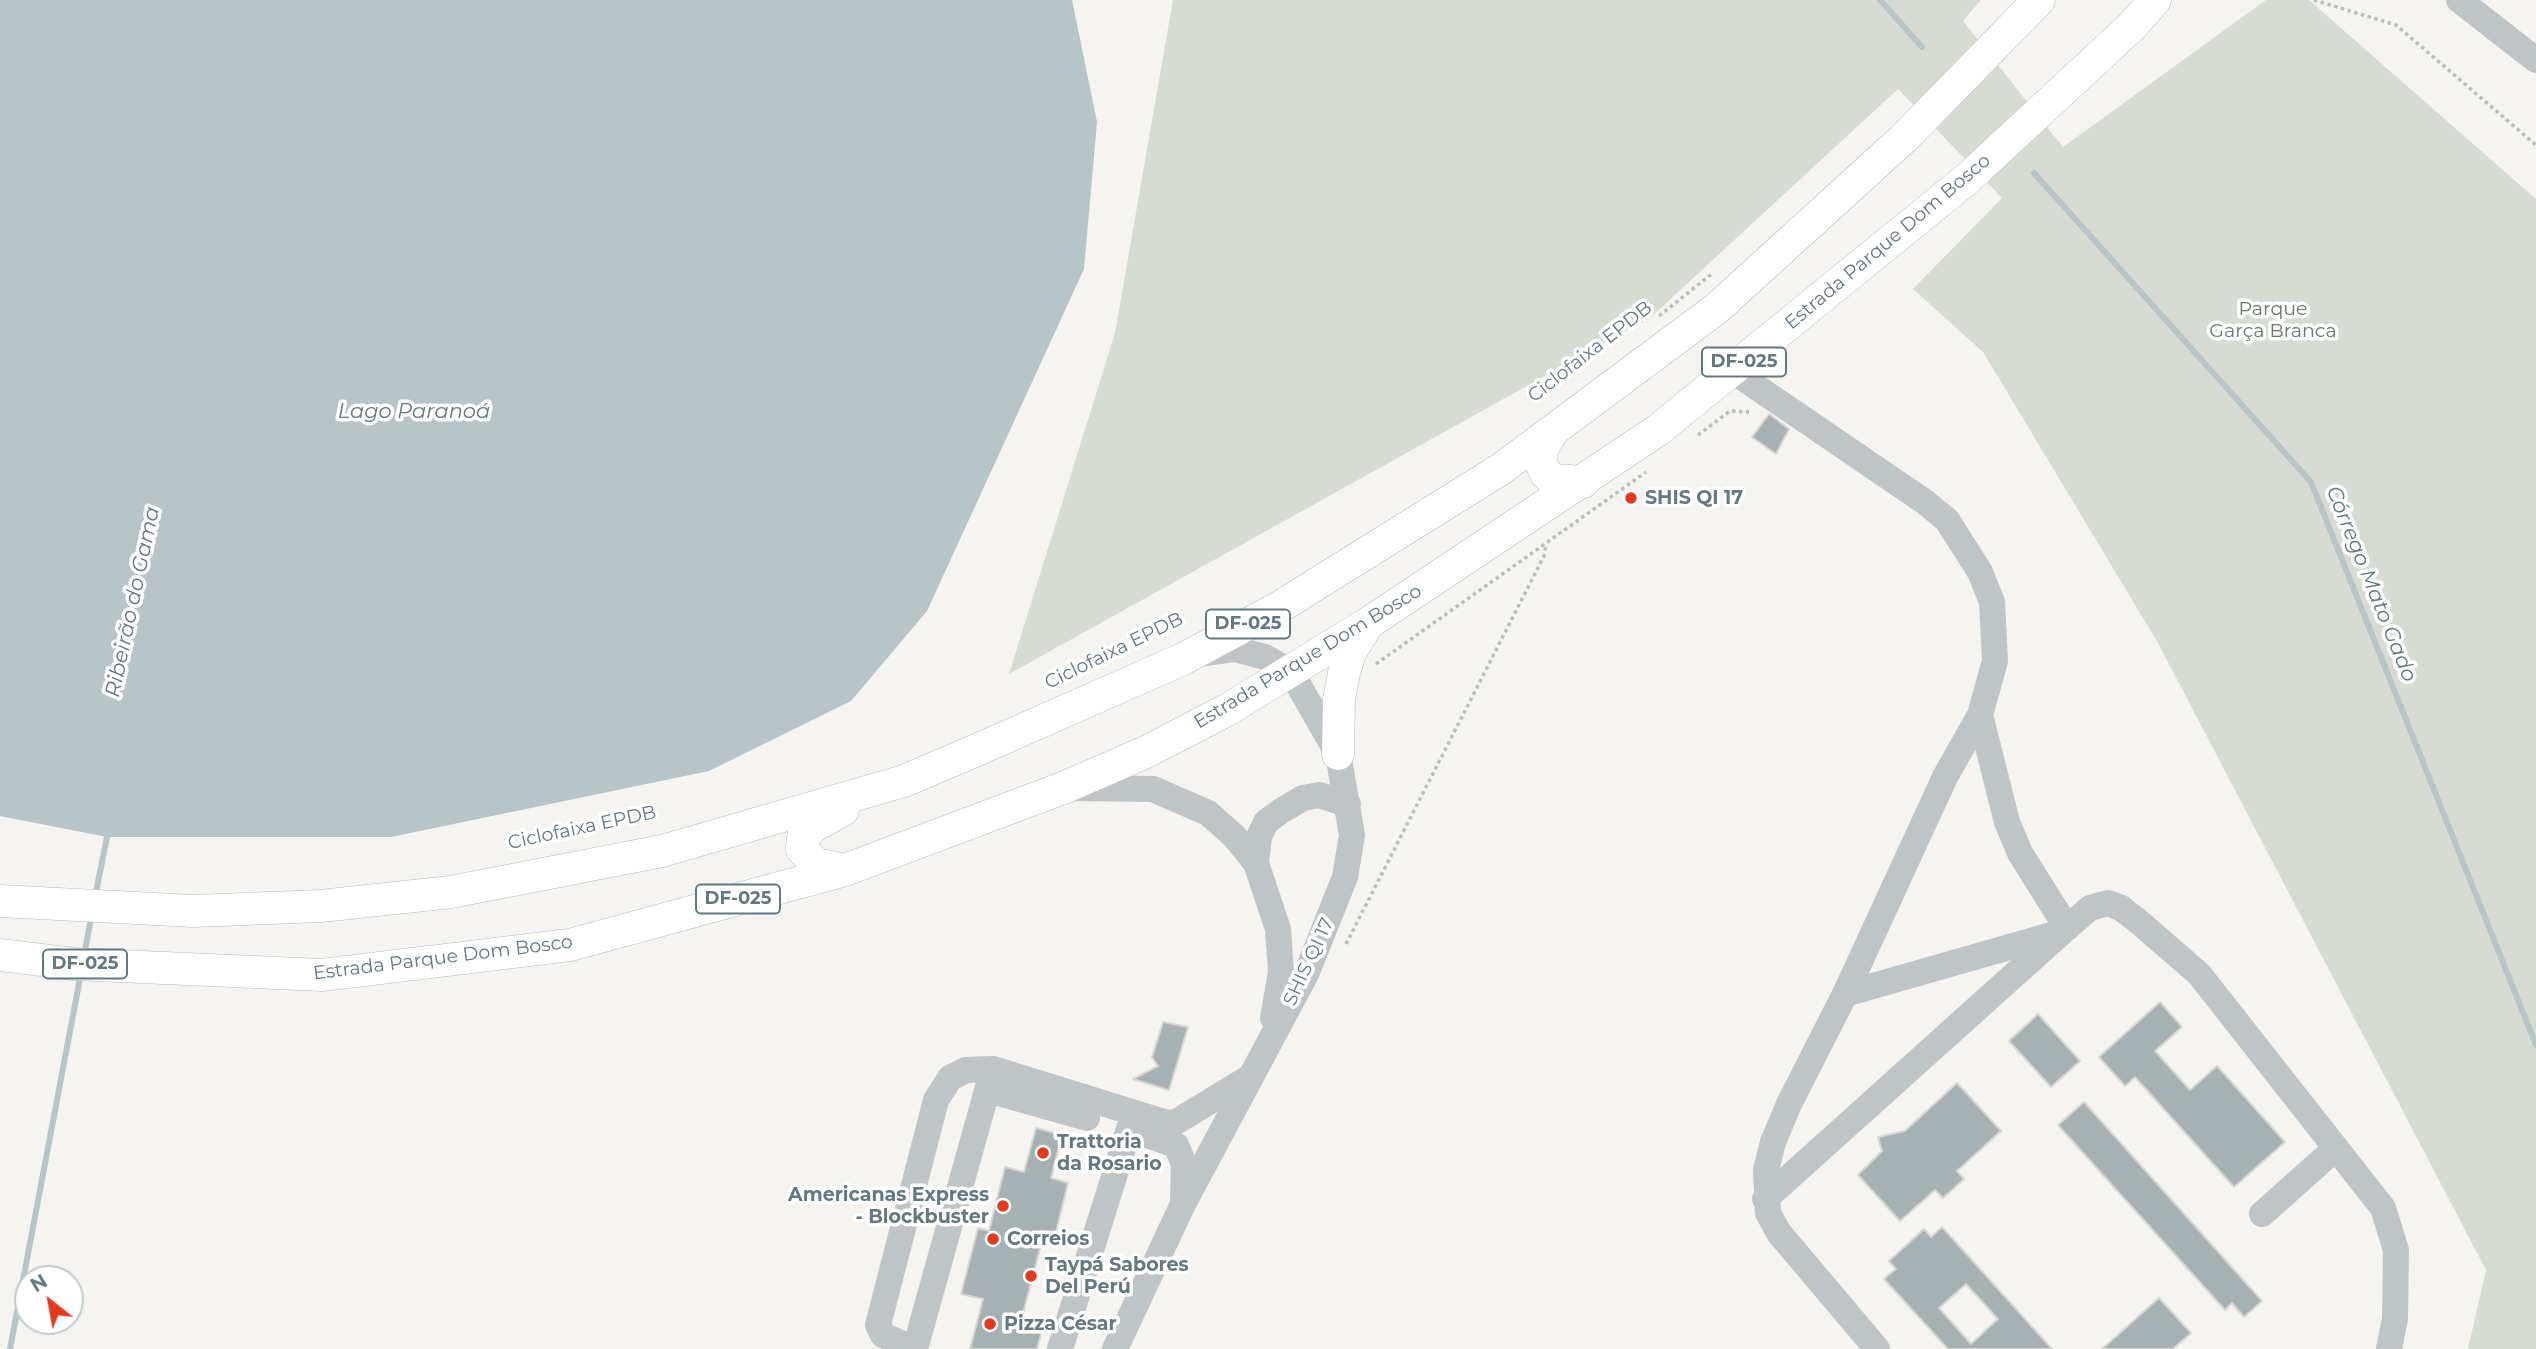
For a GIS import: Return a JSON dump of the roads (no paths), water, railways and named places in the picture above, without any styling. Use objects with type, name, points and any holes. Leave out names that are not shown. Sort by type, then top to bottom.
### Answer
[{"type":"main road","name":"DF-025","points":[[0,901],[141,909],[321,906],[451,892],[662,851],[904,781],[1183,659],[1278,608],[1501,469],[1716,309],[1904,138],[2039,0]]},
{"type":"main road","name":"Estrada Parque Dom Bosco","points":[[12,957],[145,967],[322,975],[570,945],[845,870],[1063,788],[1146,752],[1227,710],[1367,624],[1526,521],[1733,371],[1967,178],[2131,27],[2155,0]]},
{"type":"main road","points":[[1551,433],[1542,450],[1541,463],[1546,474],[1554,480],[1583,482]]},
{"type":"main road","points":[[1501,469],[1515,471],[1528,480],[1534,490],[1535,499],[1526,521]]},
{"type":"main road","points":[[1338,754],[1339,700],[1345,673],[1350,653],[1367,624]]},
{"type":"main road","points":[[845,870],[826,867],[809,860],[802,849],[803,838],[812,827],[904,781]]},
{"type":"street","points":[[2459,0],[2536,60]]},
{"type":"street","points":[[1733,371],[1925,502],[1947,520],[1980,572],[1993,612],[1995,661],[1980,715],[1945,777],[1773,1142],[1766,1170],[1765,1199],[1768,1213],[1779,1233],[1877,1349]]},
{"type":"street","points":[[1183,659],[1235,649],[1265,657],[1291,671]]},
{"type":"street","name":"SHIS QI 17","points":[[1115,1349],[1183,1204],[1307,972],[1345,877],[1352,835],[1338,754],[1291,671]]},
{"type":"street","points":[[1980,715],[2007,822],[2020,853],[2064,930]]},
{"type":"street","name":"SHIS QI 17","points":[[1063,788],[1153,789],[1179,798],[1208,813],[1234,836],[1256,863],[1278,929],[1281,972],[1269,1044]]},
{"type":"street","points":[[1256,863],[1259,837],[1266,822],[1282,811],[1303,798],[1319,795],[1348,804]]},
{"type":"street","points":[[1765,1199],[2064,930],[2090,908],[2108,903],[2121,908],[2139,922],[2199,974],[2383,1208],[2396,1250],[2395,1319],[2389,1349]]},
{"type":"street","points":[[1845,994],[2064,930]]},
{"type":"street","points":[[990,1080],[914,1349],[883,1335],[878,1325],[936,1100],[950,1078],[966,1070],[1129,1129],[1176,1133],[1251,1076]]},
{"type":"street","points":[[990,1080],[1151,1121],[1176,1133],[1194,1155],[1211,1151]]},
{"type":"street","points":[[1060,1349],[1129,1129]]},
{"type":"street","points":[[1176,1133],[1185,1172],[1183,1204]]},
{"type":"street","points":[[2262,1214],[2336,1147]]},
{"type":"water","name":"Lago Paranoá","points":[[0,0],[1072,0],[1097,122],[1084,269],[927,611],[851,701],[709,771],[391,837],[107,837],[0,816]]},
{"type":"waterway","name":"Córrego Mato Gado","points":[[1880,0],[1922,47]]},
{"type":"waterway","name":"Córrego Mato Gado","points":[[2034,173],[2311,482],[2536,1045]]},
{"type":"waterway","name":"Ribeirão do Gama","points":[[95,897],[108,832]]},
{"type":"waterway","name":"Ribeirão do Gama","points":[[84,955],[92,914]]},
{"type":"waterway","name":"Ribeirão do Gama","points":[[10,1349],[81,973]]},
{"type":"place","name":"SHIS QI 17","points":[[1631,498]]},
{"type":"place","name":"Trattoria da Rosario","points":[[1043,1153]]},
{"type":"place","name":"Americanas Express - Blockbuster","points":[[1003,1206]]},
{"type":"place","name":"Correios","points":[[993,1239]]},
{"type":"place","name":"Taypá Sabores Del Perú","points":[[1031,1276]]},
{"type":"place","name":"Pizza César","points":[[990,1324]]},
{"type":"park label","name":"Parque Garça Branca","points":[[2273,320]]}]
